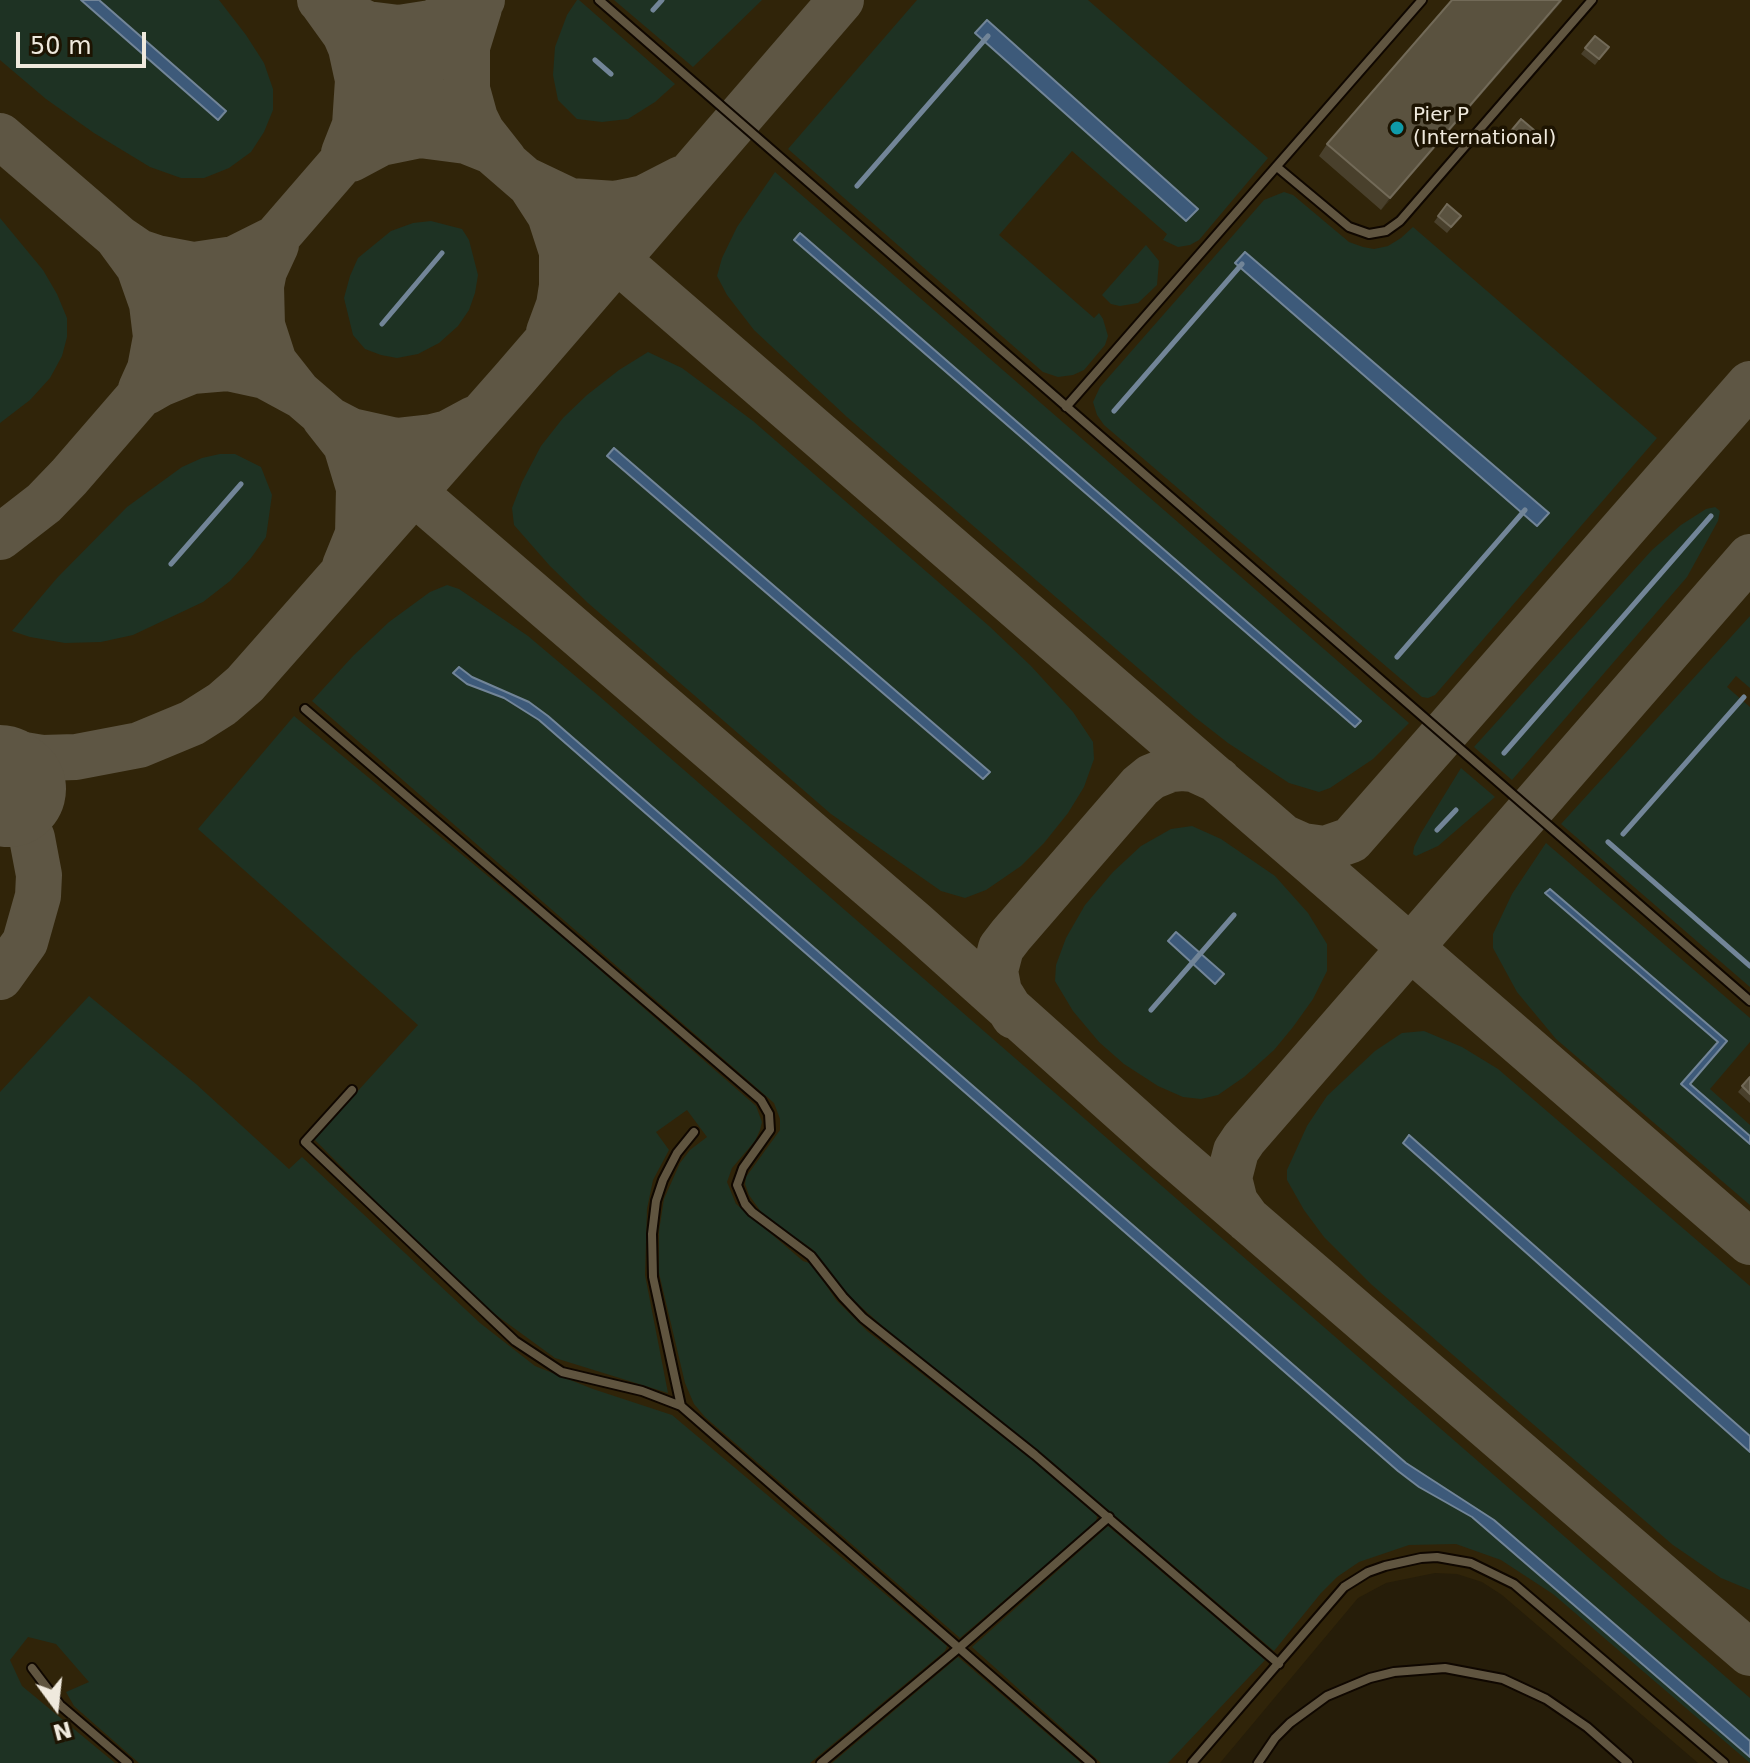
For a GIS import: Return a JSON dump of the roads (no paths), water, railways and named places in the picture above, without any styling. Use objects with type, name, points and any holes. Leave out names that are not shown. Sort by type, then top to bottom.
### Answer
[{"type":"lane","points":[[599,0],[1750,1001]]},
{"type":"lane","points":[[1066,407],[1422,0]]},
{"type":"lane","points":[[1277,167],[1349,227],[1369,234],[1386,231],[1400,221],[1592,0]]},
{"type":"lane","points":[[305,709],[761,1100],[769,1114],[770,1130],[739,1175],[737,1185],[745,1204],[771,1228],[811,1256],[863,1318],[1109,1517],[1279,1664]]},
{"type":"lane","points":[[352,1090],[305,1142],[515,1341],[562,1372],[642,1391],[681,1406],[1091,1763]]},
{"type":"lane","points":[[681,1406],[653,1277],[652,1234],[656,1201],[663,1180],[677,1153],[694,1132]]},
{"type":"lane","points":[[821,1763],[1109,1517]]},
{"type":"lane","points":[[1192,1763],[1334,1597],[1355,1579],[1401,1561],[1421,1558],[1453,1558],[1493,1572],[1532,1597],[1724,1763]]},
{"type":"lane","points":[[32,1668],[60,1705],[128,1763]]},
{"type":"lane","points":[[1258,1763],[1290,1723],[1327,1696],[1382,1675],[1445,1668],[1495,1677],[1546,1699],[1587,1727],[1628,1763]]},
{"type":"water","points":[[81,0],[99,0],[226,111],[218,120]]},
{"type":"water","points":[[987,20],[1198,209],[1186,221],[975,33]]},
{"type":"water","points":[[800,233],[1361,721],[1355,727],[794,240]]},
{"type":"water","points":[[1245,252],[1549,513],[1537,526],[1235,263]]},
{"type":"water","points":[[614,448],[990,772],[983,779],[607,456]]},
{"type":"water","points":[[459,667],[472,677],[529,702],[548,716],[1406,1463],[1494,1520],[1750,1741],[1750,1757],[1472,1517],[1419,1487],[1398,1471],[539,720],[504,698],[467,684],[453,673]]},
{"type":"water","points":[[1550,889],[1727,1041],[1690,1084],[1750,1136],[1750,1144],[1681,1084],[1718,1042],[1545,893]]},
{"type":"water","points":[[1176,932],[1224,974],[1215,984],[1168,941]]},
{"type":"water","points":[[1409,1135],[1750,1436],[1750,1452],[1403,1143]]},
{"type":"waterway","points":[[653,10],[662,0]]},
{"type":"waterway","points":[[857,186],[988,36]]},
{"type":"waterway","points":[[595,60],[611,74]]},
{"type":"waterway","points":[[382,324],[442,253]]},
{"type":"waterway","points":[[1114,411],[1242,264]]},
{"type":"waterway","points":[[171,564],[241,484]]},
{"type":"waterway","points":[[1397,657],[1525,510]]},
{"type":"waterway","points":[[1504,753],[1711,516]]},
{"type":"waterway","points":[[1623,834],[1744,697]]},
{"type":"waterway","points":[[1437,830],[1456,810]]},
{"type":"waterway","points":[[1608,842],[1750,966]]},
{"type":"waterway","points":[[1151,1010],[1234,915]]},
{"type":"place","name":"Pier P (International)","points":[[1397,128]]}]
